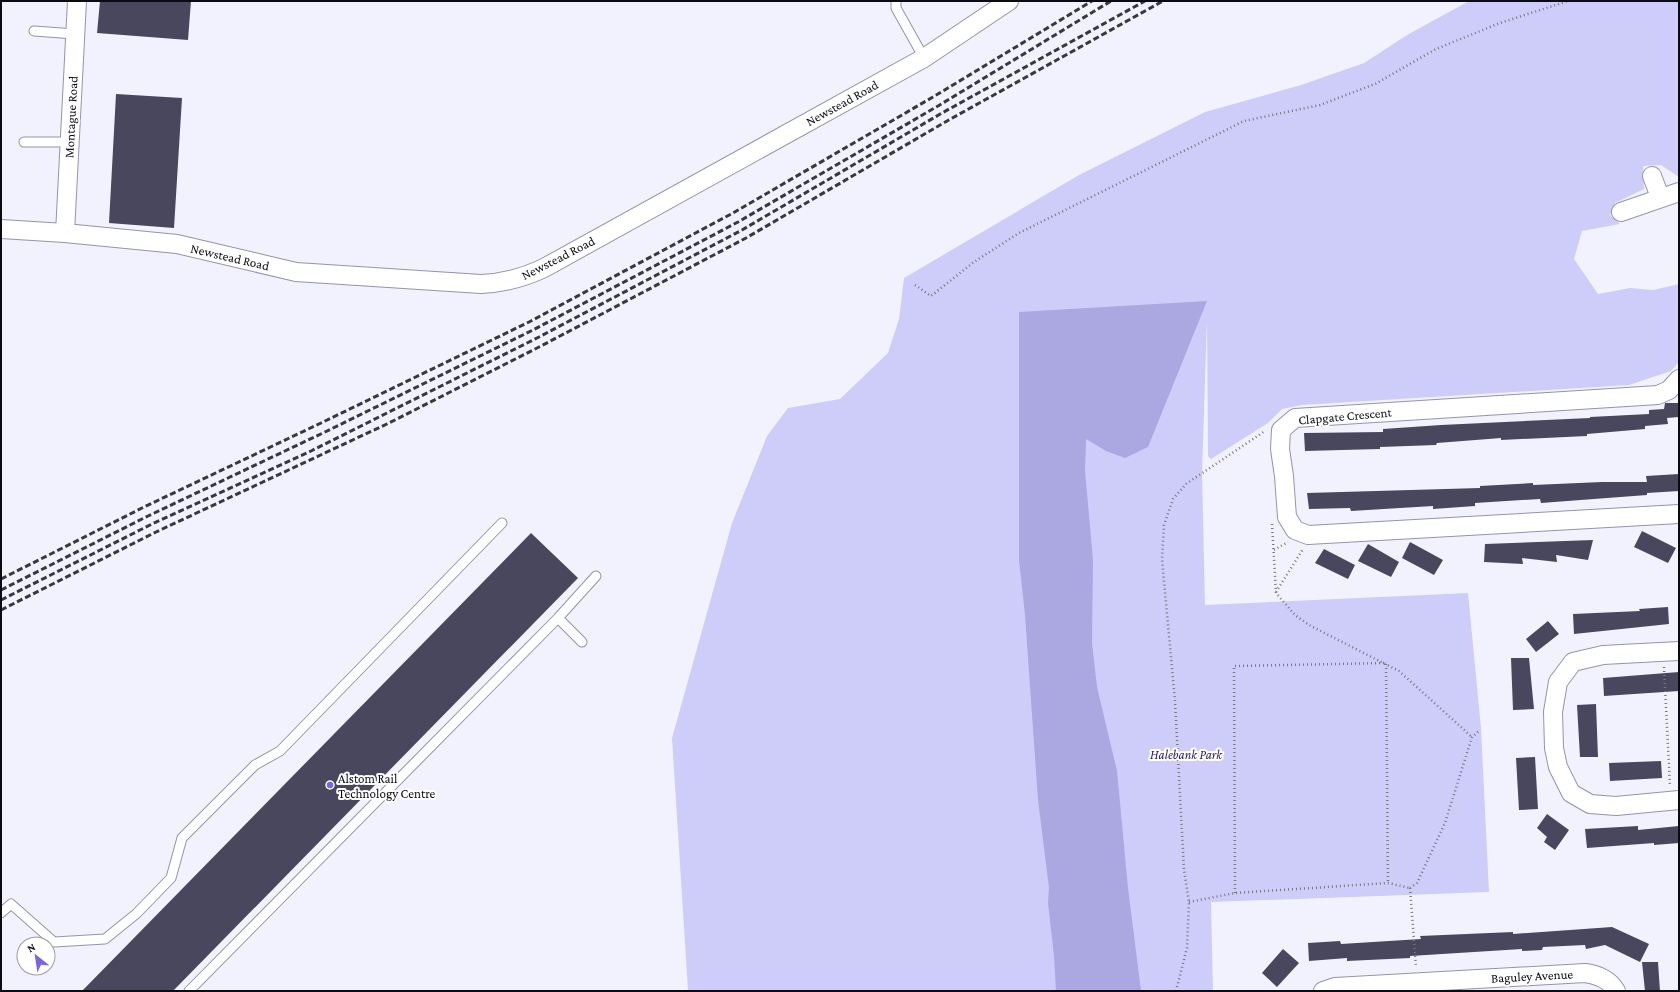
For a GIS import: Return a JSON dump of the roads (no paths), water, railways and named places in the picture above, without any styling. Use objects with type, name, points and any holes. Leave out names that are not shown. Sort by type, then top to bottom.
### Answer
[{"type":"street","name":"Montague Road","points":[[64,233],[77,1]]},
{"type":"street","name":"Newstead Road","points":[[1,229],[64,233],[177,244],[296,272],[481,284],[505,282],[532,274],[544,268],[924,58],[1009,1]]},
{"type":"street","points":[[1652,176],[1660,198]]},
{"type":"street","points":[[1621,212],[1679,192]]},
{"type":"street","name":"Clapgate Crescent","points":[[1679,379],[1669,390],[1658,395],[1295,418],[1281,430],[1280,449],[1284,476],[1287,517],[1294,530],[1300,537],[1679,514]]},
{"type":"street","points":[[1671,652],[1603,655],[1573,662],[1558,682],[1553,712],[1554,748],[1558,767],[1571,793],[1590,804],[1616,806],[1675,800]]},
{"type":"street","name":"Baguley Avenue","points":[[1323,991],[1334,987],[1585,973],[1601,977],[1608,981],[1616,991]]},
{"type":"lane","points":[[896,1],[896,8],[924,58]]},
{"type":"lane","points":[[34,31],[75,34]]},
{"type":"lane","points":[[24,142],[69,142]]},
{"type":"lane","points":[[1,913],[11,904],[54,942],[105,939],[136,914],[171,878],[182,838],[255,765],[280,750],[502,523]]},
{"type":"lane","points":[[189,991],[558,618],[596,576]]},
{"type":"lane","points":[[558,618],[582,642]]},
{"type":"railway","points":[[1,579],[144,507],[529,322],[733,213],[933,97],[1092,1]]},
{"type":"railway","points":[[1,590],[148,516],[325,432],[533,330],[738,222],[938,106],[1111,1]]},
{"type":"railway","points":[[1,600],[152,524],[311,451],[537,338],[742,230],[942,113],[1145,1]]},
{"type":"railway","points":[[1,610],[156,532],[389,423],[541,346],[746,238],[947,121],[1163,1]]},
{"type":"place","name":"Alstom Rail Technology Centre","points":[[330,785]]},
{"type":"park label","name":"Halebank Park","points":[[1186,754]]}]
